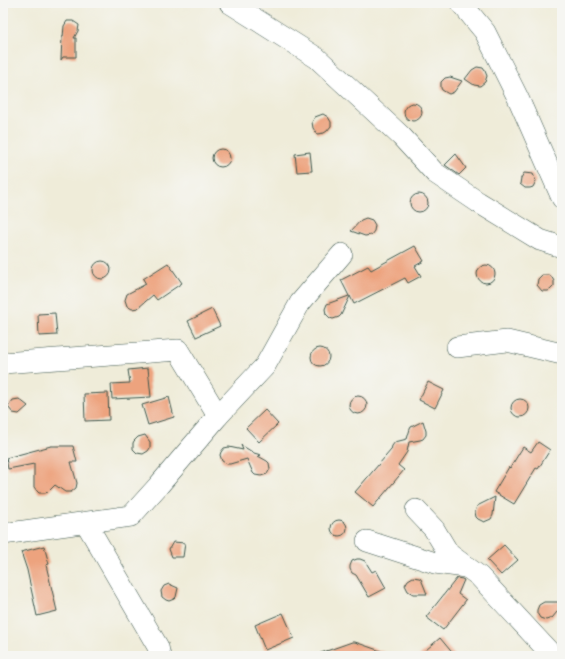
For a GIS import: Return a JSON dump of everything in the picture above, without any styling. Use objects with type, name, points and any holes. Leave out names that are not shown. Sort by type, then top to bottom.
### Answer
[{"type":"street","points":[[230,3],[234,4],[317,58],[401,136],[435,173],[478,202],[540,240],[562,246]]},
{"type":"street","points":[[461,3],[485,32],[518,98],[562,198]]},
{"type":"street","points":[[3,534],[131,516],[218,416],[265,366],[300,303],[342,254]]},
{"type":"street","points":[[457,347],[507,342],[562,354]]},
{"type":"street","points":[[3,364],[178,350],[218,416]]},
{"type":"street","points":[[416,510],[434,529],[449,554],[479,576],[553,656]]},
{"type":"street","points":[[86,523],[158,647],[160,656]]},
{"type":"street","points":[[367,541],[436,563],[466,567]]},
{"type":"building","points":[[67,21],[73,21],[79,25],[78,31],[74,38],[76,38],[76,57],[63,57],[61,60],[62,37],[64,26]]},
{"type":"building","points":[[477,67],[483,68],[487,76],[485,82],[480,86],[474,85],[465,79],[472,70]]},
{"type":"building","points":[[450,77],[462,81],[454,92],[449,94],[442,90],[441,82],[445,78]]},
{"type":"building","points":[[413,103],[419,106],[422,112],[419,118],[413,121],[407,118],[404,112],[407,106]]},
{"type":"building","points":[[323,114],[328,117],[331,122],[331,126],[324,133],[317,134],[313,128],[312,122],[315,117]]},
{"type":"building","points":[[221,149],[227,152],[230,158],[227,164],[221,167],[215,164],[212,158],[215,152]]},
{"type":"building","points":[[310,152],[312,171],[297,172],[295,154]]},
{"type":"building","points":[[456,154],[466,168],[459,175],[445,165]]},
{"type":"building","points":[[524,173],[533,174],[536,181],[533,187],[525,188],[520,184]]},
{"type":"building","points":[[419,194],[425,197],[428,203],[425,209],[419,212],[413,209],[410,203],[413,197]]},
{"type":"building","points":[[366,218],[372,220],[375,225],[374,231],[371,235],[365,236],[351,231],[361,220]]},
{"type":"building","points":[[415,246],[424,261],[415,266],[421,276],[408,283],[405,278],[354,304],[350,296],[339,317],[333,319],[326,314],[325,309],[327,304],[349,296],[341,280],[368,266],[371,270]]},
{"type":"building","points":[[98,261],[106,261],[111,266],[109,277],[106,279],[98,279],[93,274],[93,266]]},
{"type":"building","points":[[168,263],[182,283],[157,300],[153,295],[138,308],[132,309],[127,306],[125,300],[127,294],[146,284],[143,279]]},
{"type":"building","points":[[482,265],[490,265],[495,270],[493,281],[490,283],[482,283],[477,278],[477,270]]},
{"type":"building","points":[[542,275],[551,276],[554,281],[554,286],[548,291],[542,291],[537,285],[538,279]]},
{"type":"building","points":[[212,309],[220,326],[196,337],[188,321]]},
{"type":"building","points":[[55,313],[57,335],[39,336],[38,314]]},
{"type":"building","points":[[320,348],[326,351],[329,357],[326,363],[320,366],[314,363],[311,357],[314,351]]},
{"type":"building","points":[[148,368],[151,397],[112,399],[111,384],[130,383],[128,370]]},
{"type":"building","points":[[428,382],[444,390],[435,408],[419,400]]},
{"type":"building","points":[[108,393],[109,420],[85,421],[84,394]]},
{"type":"building","points":[[358,396],[364,399],[367,405],[364,411],[358,414],[352,411],[349,405],[352,399]]},
{"type":"building","points":[[169,397],[174,417],[148,425],[142,405]]},
{"type":"building","points":[[19,399],[28,406],[19,414],[13,413],[8,407],[13,400]]},
{"type":"building","points":[[520,399],[526,402],[529,408],[526,414],[520,417],[514,414],[511,408],[514,402]]},
{"type":"building","points":[[265,410],[278,424],[259,442],[246,428]]},
{"type":"building","points":[[423,421],[426,435],[423,439],[409,442],[407,452],[398,465],[404,470],[373,507],[355,492],[391,450],[395,442],[407,439],[411,427]]},
{"type":"building","points":[[145,435],[150,442],[150,448],[143,454],[137,453],[133,449],[133,443],[138,437]]},
{"type":"building","points":[[538,442],[550,450],[538,469],[536,468],[514,504],[494,492],[523,447],[531,452]]},
{"type":"building","points":[[241,445],[254,453],[261,455],[258,456],[269,463],[270,469],[267,474],[261,476],[255,475],[247,459],[230,464],[222,461],[220,455],[224,448],[229,447],[243,450]]},
{"type":"building","points":[[51,446],[73,446],[77,462],[71,462],[77,483],[76,488],[71,492],[65,492],[55,485],[48,492],[39,493],[34,487],[34,464],[8,469],[6,458]]},
{"type":"building","points":[[495,497],[493,515],[491,519],[484,522],[478,519],[475,512],[477,506]]},
{"type":"building","points":[[339,520],[345,522],[347,528],[345,534],[339,536],[333,534],[331,528],[333,522]]},
{"type":"building","points":[[173,542],[185,543],[183,557],[172,557],[169,549]]},
{"type":"building","points":[[504,545],[518,560],[501,575],[487,560]]},
{"type":"building","points":[[44,546],[49,564],[46,565],[57,611],[37,616],[27,570],[21,552]]},
{"type":"building","points":[[357,559],[365,561],[372,572],[376,570],[386,588],[369,597],[356,575],[352,573],[350,569],[352,561]]},
{"type":"building","points":[[413,577],[421,579],[427,594],[413,594],[408,591],[405,585],[408,580]]},
{"type":"building","points":[[457,578],[464,580],[458,594],[466,600],[443,630],[426,617]]},
{"type":"building","points":[[169,584],[178,588],[176,597],[169,601],[162,597],[161,591],[164,586]]},
{"type":"building","points":[[544,602],[562,602],[562,606],[552,618],[546,620],[540,618],[537,613],[539,605]]},
{"type":"building","points":[[283,613],[294,638],[265,650],[255,625]]},
{"type":"building","points":[[440,638],[455,656],[419,656]]},
{"type":"building","points":[[352,642],[389,654],[388,656],[318,656],[318,654]]}]
